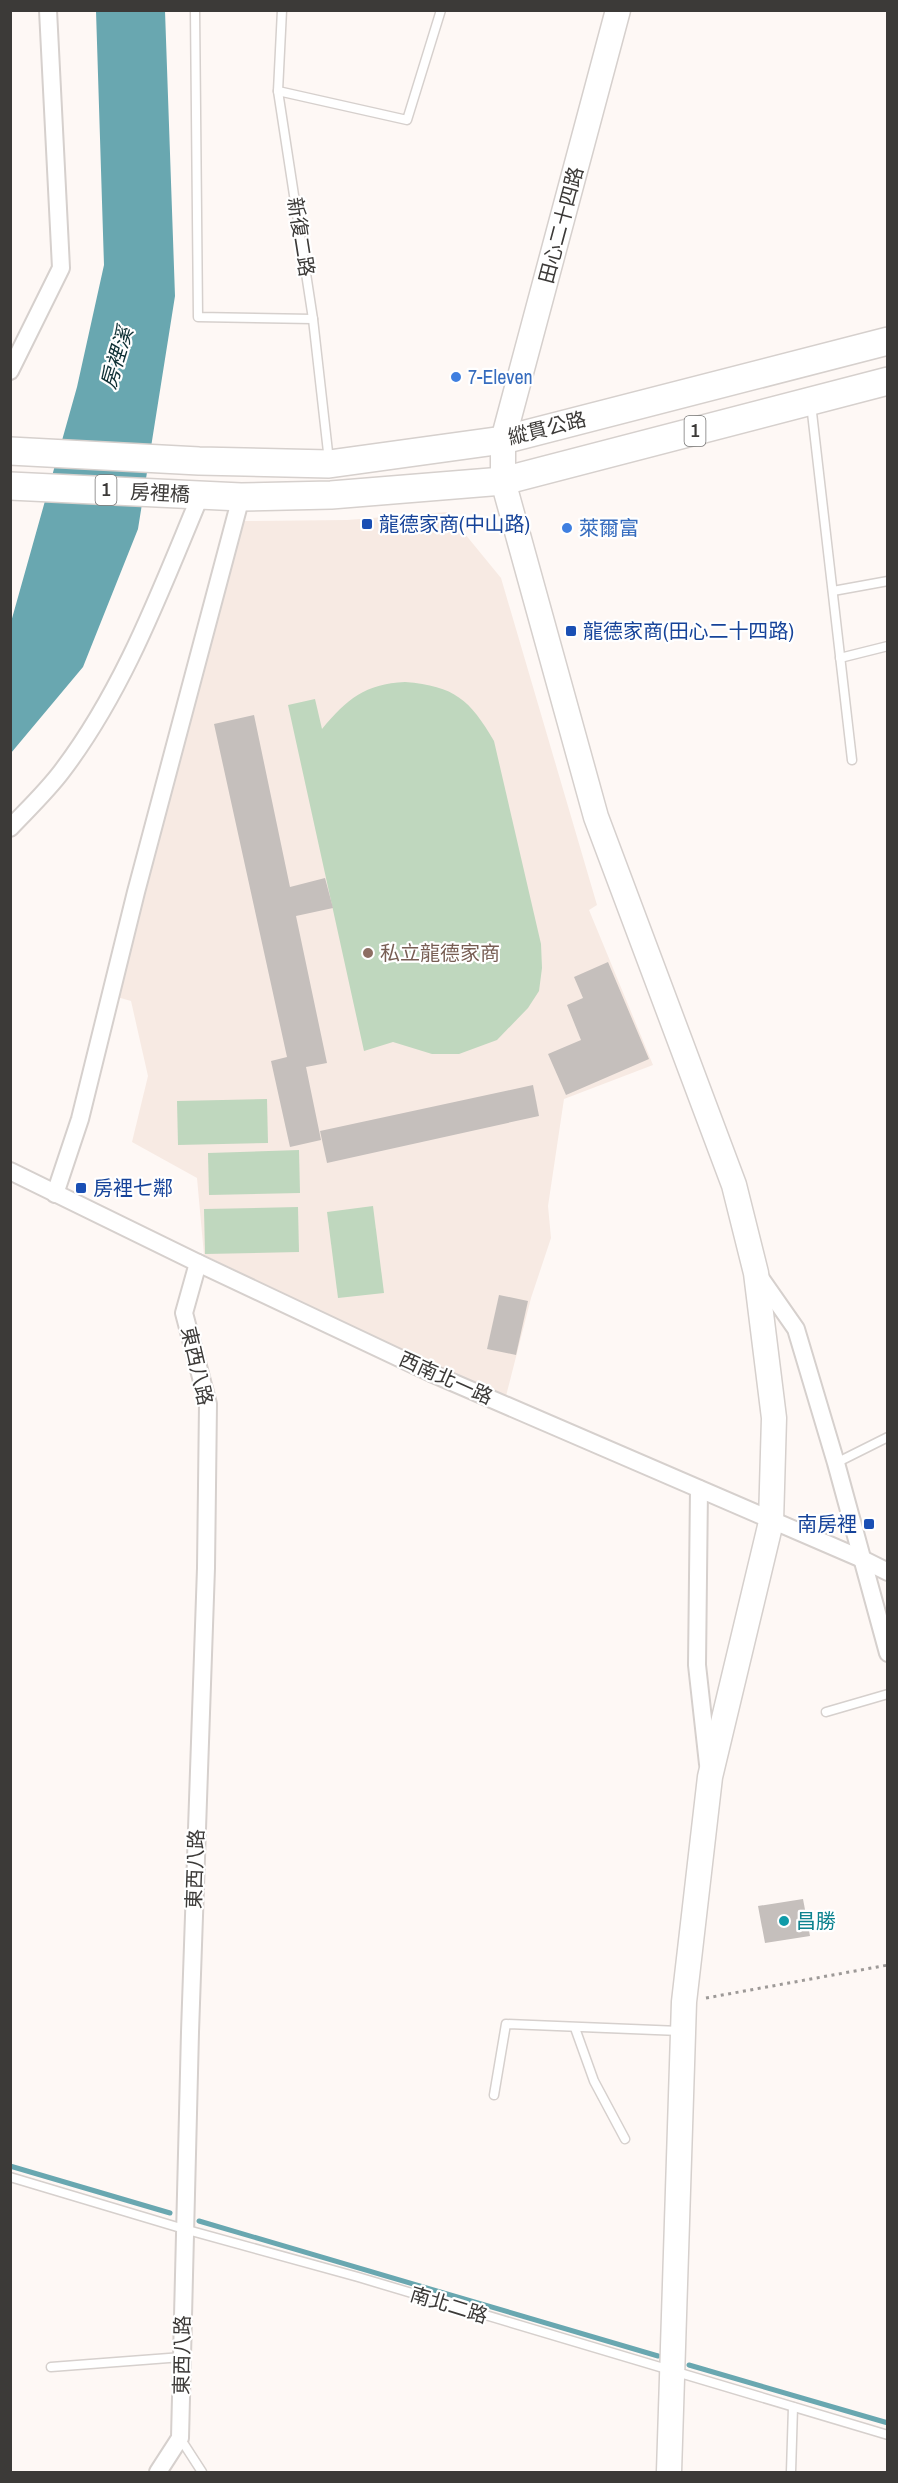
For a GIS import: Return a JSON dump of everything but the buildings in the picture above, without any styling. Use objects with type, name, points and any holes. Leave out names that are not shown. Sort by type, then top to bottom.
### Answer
[{"type":"main road","name":"田心二十四路","points":[[618,10],[503,440],[503,481],[596,817],[734,1185],[756,1273],[774,1418],[771,1522],[710,1777],[684,2002],[669,2472]]},
{"type":"main road","name":"縱貫公路","points":[[199,461],[329,464],[503,440],[888,341]]},
{"type":"main road","name":"縱貫公路","points":[[201,494],[241,497],[331,495],[503,481],[888,381]]},
{"type":"main road","name":"房裡橋","points":[[10,451],[199,461]]},
{"type":"main road","name":"房裡橋","points":[[10,486],[201,494]]},
{"type":"street","points":[[10,371],[61,268],[48,10]]},
{"type":"street","points":[[10,828],[62,771],[107,703],[136,646],[201,494]]},
{"type":"street","points":[[55,1194],[80,1119],[136,892],[241,497]]},
{"type":"street","name":"西南北一路","points":[[10,1171],[431,1373],[888,1572]]},
{"type":"street","name":"東西八路","points":[[180,2438],[184,2229],[206,1568],[208,1404],[184,1312],[198,1263]]},
{"type":"street","points":[[756,1273],[796,1329],[836,1463],[888,1653]]},
{"type":"street","points":[[699,1489],[698,1665],[710,1777]]},
{"type":"street","points":[[158,2472],[180,2438]]},
{"type":"lane","points":[[195,10],[198,316],[313,319]]},
{"type":"lane","name":"新復二路","points":[[282,10],[278,91],[313,319],[329,464]]},
{"type":"lane","points":[[278,91],[407,120],[441,10]]},
{"type":"lane","points":[[811,400],[852,760]]},
{"type":"lane","points":[[833,591],[888,581]]},
{"type":"lane","points":[[840,658],[888,646]]},
{"type":"lane","points":[[836,1463],[888,1437]]},
{"type":"lane","points":[[826,1712],[888,1694]]},
{"type":"lane","points":[[494,2095],[506,2024],[683,2031]]},
{"type":"lane","points":[[575,2028],[594,2081],[625,2139]]},
{"type":"lane","name":"南北二路","points":[[10,2177],[184,2229],[358,2277],[673,2373],[888,2435]]},
{"type":"lane","points":[[51,2367],[182,2357]]},
{"type":"lane","points":[[791,2472],[793,2408]]},
{"type":"lane","points":[[180,2438],[202,2472]]},
{"type":"path","points":[[684,2002],[888,1965]]},
{"type":"shaded area","name":"私立龍德家商","points":[[447,512],[501,578],[597,905],[589,910],[653,1065],[564,1099],[548,1206],[551,1238],[531,1298],[506,1396],[423,1360],[204,1255],[197,1178],[132,1142],[148,1076],[131,1001],[117,997],[244,521],[347,520]]},
{"type":"green space","points":[[405,682],[437,687],[459,698],[477,715],[494,741],[541,944],[542,968],[539,991],[528,1008],[497,1040],[459,1054],[432,1054],[393,1042],[364,1051],[288,705],[315,699],[322,729],[340,709],[358,695],[379,686]]},
{"type":"green space","points":[[267,1099],[268,1143],[178,1145],[177,1101]]},
{"type":"green space","points":[[299,1150],[300,1193],[209,1195],[208,1153]]},
{"type":"green space","points":[[373,1206],[384,1293],[338,1298],[327,1212]]},
{"type":"green space","points":[[298,1207],[299,1252],[205,1254],[204,1209]]},
{"type":"water","name":"房裡溪","points":[[96,11],[165,11],[175,296],[138,529],[83,667],[11,753],[11,622],[77,387],[104,265]]},
{"type":"waterway","points":[[10,2166],[170,2213]]},
{"type":"waterway","points":[[199,2221],[658,2356]]},
{"type":"waterway","points":[[689,2365],[888,2423]]},
{"type":"place","name":"7-Eleven","points":[[456,377]]},
{"type":"place","name":"龍德家商(中山路)","points":[[367,524]]},
{"type":"place","name":"萊爾富","points":[[567,528]]},
{"type":"place","name":"龍德家商(田心二十四路)","points":[[571,631]]},
{"type":"place","name":"私立龍德家商","points":[[368,953]]},
{"type":"place","name":"房裡七鄰","points":[[81,1188]]},
{"type":"place","name":"南房裡","points":[[869,1524]]},
{"type":"place","name":"昌勝","points":[[784,1921]]}]
